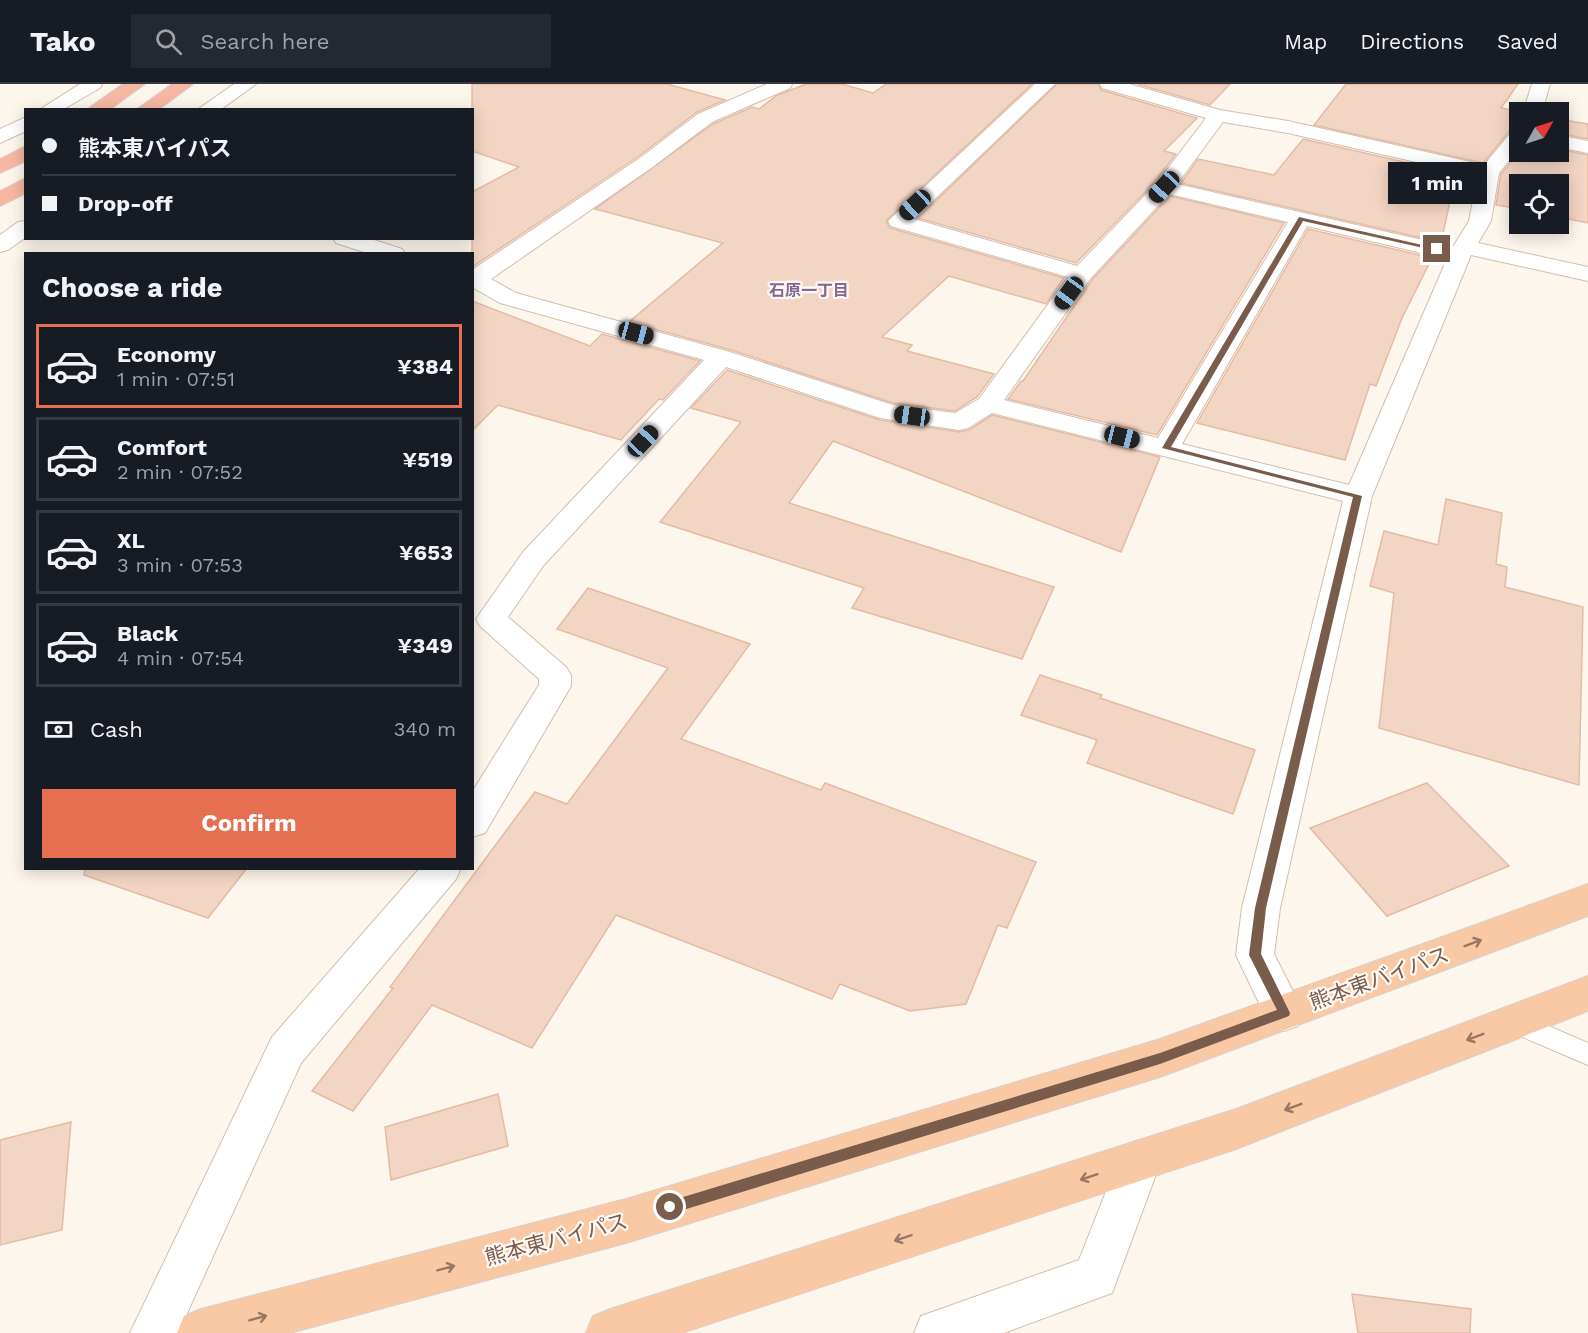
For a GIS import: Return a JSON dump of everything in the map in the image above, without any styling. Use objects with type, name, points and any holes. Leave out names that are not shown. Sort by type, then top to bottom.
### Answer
[{"type":"highway","points":[[98,108],[136,84]]},
{"type":"highway","points":[[148,108],[184,84]]},
{"type":"highway","points":[[0,167],[24,153]]},
{"type":"highway","points":[[0,200],[24,185]]},
{"type":"highway","name":"熊本東バイパス","points":[[201,1333],[626,1221],[1160,1058],[1588,900]]},
{"type":"highway","points":[[610,1333],[1236,1129],[1588,993]]},
{"type":"street","points":[[51,108],[93,84]]},
{"type":"street","points":[[209,108],[247,84]]},
{"type":"street","points":[[783,84],[705,118],[647,162],[475,278],[508,298],[721,357],[889,412],[959,422],[988,404],[1082,274],[1164,187],[1218,116]]},
{"type":"street","points":[[1046,84],[899,220],[1082,274]]},
{"type":"street","points":[[1109,84],[1203,109],[1218,116],[1288,127],[1489,172]]},
{"type":"street","points":[[1536,102],[1541,84]]},
{"type":"street","points":[[0,137],[24,124]]},
{"type":"street","points":[[1569,143],[1588,147]]},
{"type":"street","points":[[1284,1013],[1255,955],[1261,908],[1358,496],[1462,251],[1480,221],[1489,172],[1509,147]]},
{"type":"street","points":[[1164,187],[1301,219],[1588,274]]},
{"type":"street","points":[[1166,448],[1301,219]]},
{"type":"street","points":[[0,245],[24,228]]},
{"type":"street","points":[[351,240],[388,252]]},
{"type":"street","points":[[474,820],[555,686],[555,675],[490,619],[533,558],[721,357]]},
{"type":"street","points":[[988,404],[1358,496]]},
{"type":"street","points":[[154,1333],[286,1050],[441,870]]},
{"type":"street","points":[[938,1333],[1096,1277],[1139,1161]]},
{"type":"lane","points":[[1514,1022],[1588,1054]]},
{"type":"building","points":[[472,84],[667,84],[725,100],[697,112],[639,156],[474,266],[472,240],[474,240],[474,191],[519,167],[474,152],[474,108],[472,108]]},
{"type":"building","points":[[806,84],[842,84],[873,93],[886,84],[1032,84],[886,221],[890,228],[1064,278],[1046,304],[949,276],[882,337],[912,345],[907,351],[994,374],[977,397],[955,411],[893,403],[731,350],[629,322],[723,243],[595,209],[713,124],[752,107],[759,109],[776,96]]},
{"type":"building","points":[[1057,84],[1098,84],[1101,90],[1197,118],[1164,151],[1176,154],[1155,182],[1076,263],[918,218]]},
{"type":"building","points":[[1137,84],[1230,84],[1210,105]]},
{"type":"building","points":[[1346,84],[1518,84],[1501,108],[1509,110],[1509,131],[1483,163],[1314,125]]},
{"type":"building","points":[[1569,121],[1588,124],[1588,139],[1569,135]]},
{"type":"building","points":[[1303,139],[1475,178],[1471,200],[1451,196],[1440,242],[1181,183],[1198,159],[1274,175]]},
{"type":"building","points":[[1569,151],[1588,155],[1588,223],[1569,219],[1569,174],[1509,174],[1509,207],[1496,205],[1501,174],[1511,162],[1569,162]]},
{"type":"building","points":[[1170,196],[1284,223],[1157,435],[1008,399],[1023,381],[1092,280]]},
{"type":"building","points":[[1308,229],[1432,258],[1402,318],[1376,386],[1370,384],[1345,460],[1197,423]]},
{"type":"building","points":[[474,302],[590,346],[602,334],[700,361],[663,400],[659,399],[621,440],[498,405],[474,429]]},
{"type":"building","points":[[727,370],[880,420],[959,432],[969,430],[992,415],[1160,457],[1121,552],[833,441],[789,503],[1054,587],[1022,659],[852,608],[864,588],[660,522],[741,422],[691,408]]},
{"type":"building","points":[[1446,499],[1502,513],[1496,564],[1507,567],[1505,587],[1583,607],[1579,785],[1379,728],[1394,593],[1370,586],[1384,531],[1438,545]]},
{"type":"building","points":[[588,588],[750,644],[681,739],[821,790],[825,783],[1036,862],[1007,928],[998,925],[966,1004],[910,1011],[840,984],[832,999],[616,915],[532,1048],[432,1005],[353,1111],[312,1091],[393,988],[390,987],[535,792],[567,804],[668,668],[557,629]]},
{"type":"building","points":[[1040,675],[1102,695],[1100,698],[1255,750],[1233,814],[1087,763],[1097,740],[1021,715]]},
{"type":"building","points":[[1427,783],[1509,866],[1387,916],[1310,828]]},
{"type":"building","points":[[85,870],[245,870],[208,918],[84,875]]},
{"type":"building","points":[[498,1094],[508,1146],[391,1180],[385,1127]]},
{"type":"building","points":[[71,1122],[62,1230],[0,1245],[0,1140]]},
{"type":"building","points":[[1352,1294],[1471,1309],[1470,1333],[1358,1333]]},
{"type":"district","name":"石原一丁目","points":[[809,290]]},
{"type":"route","points":[[670,1207],[1160,1058],[1284,1013],[1255,955],[1261,908],[1358,496],[1166,448],[1301,219],[1437,249]]}]
